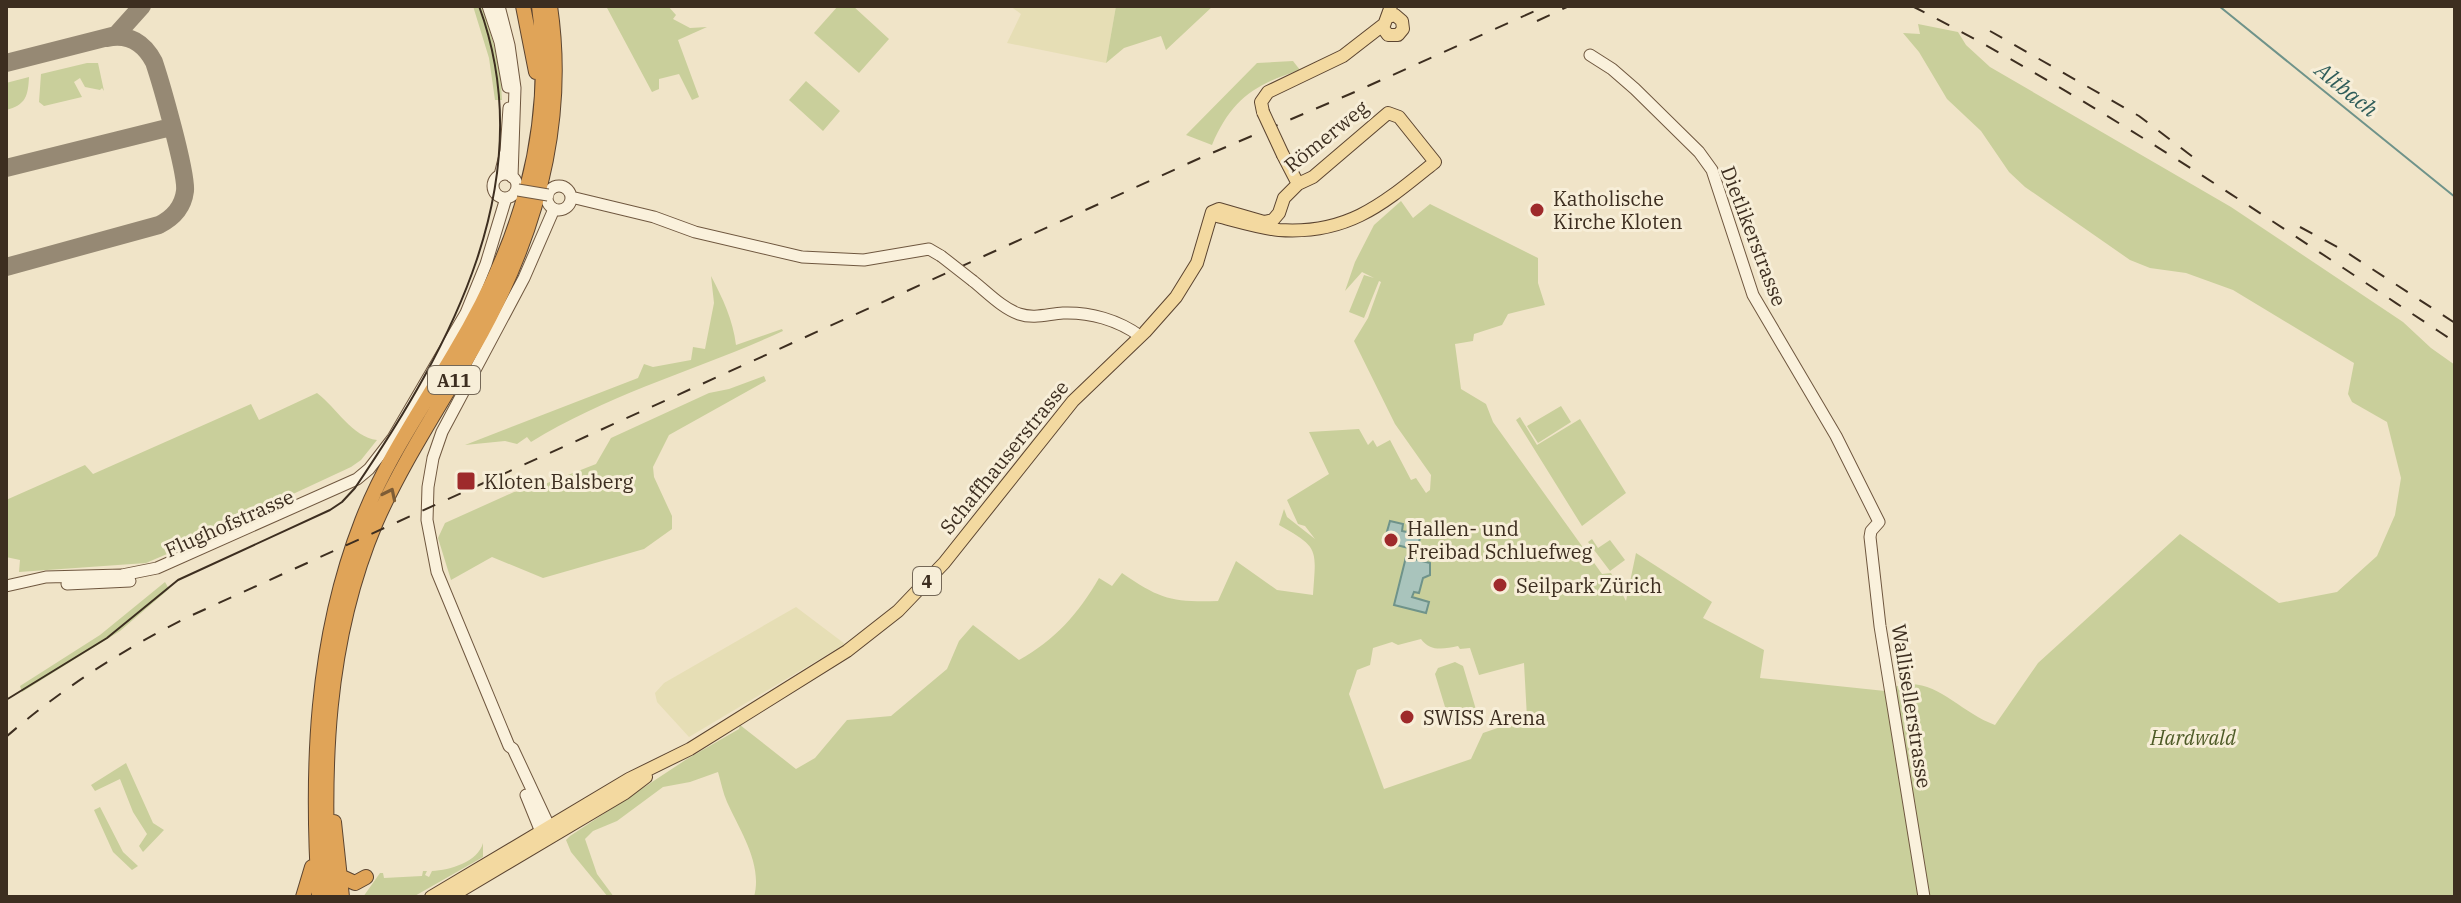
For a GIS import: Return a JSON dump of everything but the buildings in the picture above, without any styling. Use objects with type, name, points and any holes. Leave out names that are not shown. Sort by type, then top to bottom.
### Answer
[{"type":"highway","name":"A11","points":[[319,897],[316,843],[319,706],[328,636],[346,566],[377,488],[477,313],[504,258],[520,212],[533,157],[537,114],[533,52],[523,6]]},
{"type":"highway","points":[[520,212],[538,146],[542,116],[544,51],[539,6]]},
{"type":"highway","name":"A11","points":[[329,897],[325,758],[339,643],[364,553],[398,477],[508,282],[535,210],[553,118],[554,52],[550,6]]},
{"type":"highway","points":[[325,758],[342,877],[342,897]]},
{"type":"highway","points":[[303,897],[310,879],[316,843]]},
{"type":"highway","points":[[342,877],[355,883],[366,877],[353,897]]},
{"type":"main road","points":[[488,6],[500,42],[509,94],[506,151],[512,183]]},
{"type":"main road","points":[[499,6],[515,88],[512,183],[501,196]]},
{"type":"main road","points":[[1298,184],[1261,102],[1268,92],[1343,56],[1391,18]]},
{"type":"main road","name":"Dietlikerstrasse","points":[[1591,52],[1682,134],[1712,170],[1753,295],[1836,436],[1879,522]]},
{"type":"main road","name":"Römerweg","points":[[1212,212],[1219,209],[1269,222],[1280,211],[1284,198],[1298,184],[1313,177],[1388,113],[1399,117],[1435,162],[1358,219],[1315,230],[1290,230]]},
{"type":"main road","points":[[512,183],[548,195]]},
{"type":"main road","name":"Flughofstrasse","points":[[6,586],[31,581],[49,584],[121,579],[157,568],[348,483],[369,469],[384,451],[448,346],[477,289],[492,242],[501,196],[493,184],[512,183]]},
{"type":"main road","points":[[560,186],[567,190],[570,201],[561,210],[554,209],[549,204],[548,195],[552,188],[560,186]]},
{"type":"main road","points":[[570,201],[684,232],[824,259],[875,259],[932,250],[1018,314],[1036,317],[1062,313],[1089,314],[1118,323],[1140,336]]},
{"type":"main road","points":[[546,832],[508,755],[509,746],[437,572],[427,520],[428,487],[442,432],[532,261],[554,209]]},
{"type":"main road","points":[[1280,211],[1290,230]]},
{"type":"main road","points":[[1212,212],[1251,224],[1290,230]]},
{"type":"main road","name":"Schaffhauserstrasse","points":[[431,897],[546,832],[625,793],[661,765],[847,651],[898,611],[944,563],[1073,401],[1161,315],[1187,282],[1203,248],[1212,212]]},
{"type":"main road","name":"Wallisellerstrasse","points":[[1879,522],[1870,537],[1880,626],[1924,897]]},
{"type":"main road","name":"Schaffhauserstrasse","points":[[450,897],[546,832]]},
{"type":"shaded area","points":[[1010,6],[1116,6],[1106,63],[1007,43],[1021,14]]},
{"type":"shaded area","points":[[796,607],[845,644],[689,737],[657,702],[655,693],[664,683]]},
{"type":"green space","points":[[473,6],[481,6],[489,29],[498,64],[502,100],[495,100],[489,58]]},
{"type":"green space","points":[[606,6],[668,6],[676,15],[673,19],[690,28],[707,27],[678,40],[699,97],[692,100],[679,74],[659,79],[659,89],[652,92]]},
{"type":"green space","points":[[838,6],[853,6],[889,39],[859,73],[814,33]]},
{"type":"green space","points":[[1116,6],[1213,6],[1166,50],[1161,36],[1124,48],[1106,63]]},
{"type":"green space","name":"Hardwald","points":[[1918,24],[1958,32],[1966,45],[1990,67],[2231,207],[2403,322],[2455,365],[2455,897],[754,897],[753,860],[726,799],[718,772],[663,787],[617,821],[593,831],[585,839],[597,874],[614,897],[608,897],[571,852],[566,840],[570,836],[687,759],[739,729],[740,725],[796,769],[815,758],[847,720],[891,716],[947,669],[959,641],[973,625],[1019,660],[1044,644],[1065,625],[1099,578],[1112,586],[1122,573],[1167,598],[1218,601],[1236,561],[1277,590],[1313,595],[1315,568],[1312,551],[1302,539],[1279,525],[1284,509],[1287,517],[1315,539],[1305,526],[1298,524],[1287,500],[1329,474],[1309,432],[1359,429],[1368,445],[1373,440],[1377,447],[1390,440],[1411,480],[1416,478],[1426,493],[1430,490],[1431,475],[1395,424],[1354,341],[1368,318],[1381,282],[1364,318],[1349,312],[1364,275],[1374,278],[1362,272],[1345,291],[1355,262],[1374,225],[1401,201],[1413,218],[1430,204],[1538,258],[1538,283],[1545,305],[1508,314],[1502,325],[1474,334],[1473,341],[1455,344],[1461,389],[1486,404],[1493,422],[1602,574],[1611,573],[1626,601],[1636,553],[1712,602],[1703,618],[1764,650],[1760,678],[1885,691],[1901,685],[1916,685],[1942,694],[1995,725],[2038,663],[2180,534],[2279,603],[2337,592],[2377,556],[2395,515],[2401,478],[2387,422],[2352,402],[2348,394],[2354,363],[2233,290],[2186,273],[2150,268],[2130,260],[2025,187],[2009,172],[1981,131],[1947,99],[1919,52],[1903,33],[1920,34]],"holes":[[[1421,639],[1438,648],[1470,648],[1479,675],[1524,663],[1527,718],[1483,733],[1471,759],[1384,789],[1349,694],[1357,670],[1370,665],[1373,648]]]},
{"type":"green space","points":[[1293,61],[1300,70],[1270,81],[1246,96],[1227,116],[1212,145],[1186,135],[1257,63]]},
{"type":"green space","points":[[98,63],[104,91],[102,88],[85,87],[80,78],[74,82],[82,97],[44,106],[39,102],[41,74]]},
{"type":"green space","points":[[29,77],[25,99],[6,110],[6,83]]},
{"type":"green space","points":[[806,81],[840,111],[823,131],[789,100]]},
{"type":"green space","points":[[711,276],[727,310],[736,345],[783,331],[592,409],[531,442],[527,437],[517,444],[505,441],[465,445],[638,378],[644,364],[653,367],[691,360],[693,347],[705,349],[714,303]]},
{"type":"green space","points":[[764,376],[766,381],[669,435],[653,467],[654,477],[672,516],[672,529],[644,549],[543,578],[492,557],[451,580],[438,538],[445,523],[514,492],[532,489],[596,464],[611,438],[709,393]]},
{"type":"green space","points":[[317,393],[352,428],[377,440],[351,467],[250,514],[251,518],[146,563],[19,572],[20,560],[6,557],[6,500],[85,465],[93,474],[251,404],[259,420]]},
{"type":"green space","points":[[1561,406],[1571,422],[1538,443],[1527,426]]},
{"type":"green space","points":[[1520,417],[1537,445],[1580,419],[1626,493],[1582,526],[1516,420]]},
{"type":"green space","points":[[1592,539],[1598,548],[1610,540],[1625,560],[1610,571],[1588,542]]},
{"type":"green space","points":[[165,582],[169,589],[120,631],[22,692],[20,686],[100,635]]},
{"type":"green space","points":[[1455,662],[1463,666],[1477,713],[1473,718],[1455,723],[1449,720],[1435,674],[1438,668]]},
{"type":"green space","points":[[126,763],[153,823],[164,830],[143,852],[139,846],[147,834],[133,812],[120,779],[95,791],[91,785]]},
{"type":"green space","points":[[100,807],[123,852],[138,866],[132,870],[113,852],[94,810]]},
{"type":"green space","points":[[483,843],[483,857],[413,897],[363,897],[380,873],[384,878],[422,876],[423,871],[427,871],[425,875],[429,877],[432,871],[455,867],[469,860]]},
{"type":"water","points":[[1390,521],[1403,524],[1402,531],[1407,532],[1410,523],[1423,526],[1417,550],[1384,542]]},
{"type":"water","points":[[1406,557],[1430,563],[1430,575],[1423,578],[1419,593],[1414,592],[1412,597],[1429,602],[1426,613],[1394,605]]},
{"type":"waterway","name":"Altbach","points":[[2219,6],[2455,197]]},
{"type":"taxiway","points":[[6,63],[116,35],[142,6]]},
{"type":"taxiway","points":[[6,267],[159,225],[180,207],[185,181],[154,62],[135,41],[122,37],[107,38]]},
{"type":"taxiway","points":[[6,168],[171,127]]},
{"type":"tram line","points":[[6,700],[107,638],[178,580],[330,510],[355,488],[391,434],[453,319],[477,259],[493,198],[500,135],[496,71],[479,6]]},
{"type":"railway","points":[[6,737],[93,671],[188,617],[1198,159],[1546,6]]},
{"type":"railway","points":[[1537,21],[1569,6]]},
{"type":"railway","points":[[1912,6],[1983,43],[2120,124],[2455,342]]},
{"type":"railway","points":[[1990,31],[2139,116],[2193,157]]},
{"type":"railway","points":[[2300,227],[2343,250],[2455,323]]},
{"type":"place","name":"Katholische Kirche Kloten","points":[[1537,210]]},
{"type":"place","name":"Kloten Balsberg","points":[[466,481]]},
{"type":"place","name":"Hallen- und Freibad Schluefweg","points":[[1391,540]]},
{"type":"place","name":"Seilpark Zürich","points":[[1500,585]]},
{"type":"place","name":"SWISS Arena","points":[[1407,717]]}]
